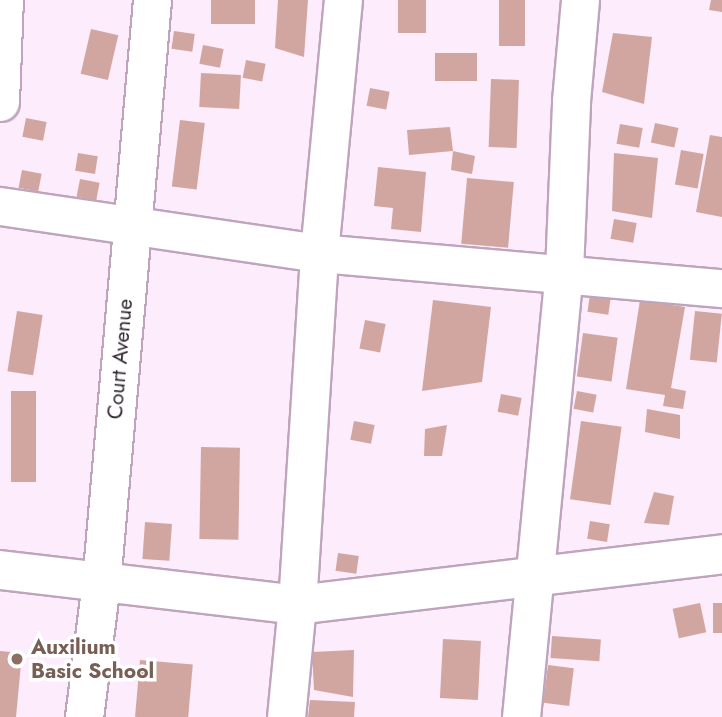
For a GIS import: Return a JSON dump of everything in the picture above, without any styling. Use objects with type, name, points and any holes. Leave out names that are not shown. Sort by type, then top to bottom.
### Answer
[{"type":"main road","points":[[0,570],[298,604],[722,554]]},
{"type":"street","points":[[0,102],[4,0]]},
{"type":"street","name":"Court Avenue","points":[[84,717],[101,583],[152,0]]},
{"type":"street","points":[[286,717],[298,604],[319,253],[343,0]]},
{"type":"street","points":[[521,717],[537,577],[564,271],[570,101],[580,0]]},
{"type":"street","points":[[0,206],[132,228],[319,253],[564,271],[722,288]]},
{"type":"building","points":[[211,0],[255,0],[255,24],[211,24]]},
{"type":"building","points":[[278,0],[308,0],[304,57],[275,48]]},
{"type":"building","points":[[398,0],[426,0],[426,33],[398,33]]},
{"type":"building","points":[[499,0],[525,0],[525,46],[499,46]]},
{"type":"building","points":[[711,0],[722,0],[722,12],[709,10]]},
{"type":"building","points":[[91,29],[118,35],[108,80],[81,74]]},
{"type":"building","points":[[174,31],[195,34],[192,52],[171,49]]},
{"type":"building","points":[[613,33],[652,37],[644,104],[602,92]]},
{"type":"building","points":[[203,45],[224,49],[220,68],[199,64]]},
{"type":"building","points":[[435,53],[477,53],[477,81],[435,81]]},
{"type":"building","points":[[246,60],[266,64],[262,81],[243,78]]},
{"type":"building","points":[[201,73],[241,75],[239,109],[199,107]]},
{"type":"building","points":[[491,79],[519,80],[517,148],[489,147]]},
{"type":"building","points":[[370,88],[390,92],[386,109],[367,106]]},
{"type":"building","points":[[26,118],[47,122],[43,141],[22,137]]},
{"type":"building","points":[[180,120],[205,123],[197,190],[172,187]]},
{"type":"building","points":[[655,123],[678,128],[674,148],[651,143]]},
{"type":"building","points":[[620,124],[643,128],[639,148],[617,144]]},
{"type":"building","points":[[450,127],[453,151],[409,155],[407,130]]},
{"type":"building","points":[[710,135],[722,137],[722,217],[696,212]]},
{"type":"building","points":[[681,150],[704,154],[698,188],[675,184]]},
{"type":"building","points":[[453,151],[475,156],[472,174],[451,170]]},
{"type":"building","points":[[78,153],[98,156],[95,174],[75,171]]},
{"type":"building","points":[[614,153],[658,158],[652,218],[612,211]]},
{"type":"building","points":[[378,167],[426,172],[421,232],[391,229],[393,208],[374,206]]},
{"type":"building","points":[[22,170],[42,174],[38,191],[19,188]]},
{"type":"building","points":[[467,178],[514,182],[508,248],[461,244]]},
{"type":"building","points":[[80,179],[100,183],[96,200],[77,197]]},
{"type":"building","points":[[614,219],[637,223],[633,243],[611,239]]},
{"type":"building","points":[[590,294],[611,297],[608,315],[587,312]]},
{"type":"building","points":[[433,300],[491,307],[482,382],[422,391]]},
{"type":"building","points":[[640,300],[685,307],[671,388],[686,391],[683,409],[663,406],[665,395],[626,389]]},
{"type":"building","points":[[17,311],[43,315],[33,375],[7,371]]},
{"type":"building","points":[[695,311],[722,314],[717,363],[690,360]]},
{"type":"building","points":[[365,320],[386,324],[380,352],[359,348]]},
{"type":"building","points":[[583,333],[618,338],[612,381],[577,377]]},
{"type":"building","points":[[11,391],[36,391],[36,482],[11,482]]},
{"type":"building","points":[[577,391],[597,395],[593,412],[574,409]]},
{"type":"building","points":[[501,394],[522,398],[518,416],[498,412]]},
{"type":"building","points":[[647,409],[680,415],[680,439],[645,432]]},
{"type":"building","points":[[354,421],[375,425],[371,444],[350,440]]},
{"type":"building","points":[[581,421],[622,427],[611,505],[570,499]]},
{"type":"building","points":[[447,425],[442,456],[424,456],[425,429]]},
{"type":"building","points":[[201,447],[240,448],[238,540],[199,539]]},
{"type":"building","points":[[654,492],[674,496],[669,525],[644,523]]},
{"type":"building","points":[[590,521],[610,524],[607,542],[587,539]]},
{"type":"building","points":[[145,522],[172,524],[169,561],[142,559]]},
{"type":"building","points":[[338,553],[359,556],[356,574],[335,571]]},
{"type":"building","points":[[700,603],[706,632],[679,638],[673,609]]},
{"type":"building","points":[[713,603],[722,603],[722,633],[713,633]]},
{"type":"building","points":[[552,636],[601,639],[599,661],[550,658]]},
{"type":"building","points":[[443,639],[481,641],[478,700],[440,698]]},
{"type":"building","points":[[354,650],[353,697],[314,690],[312,652]]},
{"type":"building","points":[[0,651],[22,653],[16,717],[0,717]]},
{"type":"building","points":[[140,660],[193,665],[188,717],[135,717]]},
{"type":"building","points":[[548,665],[574,668],[569,706],[543,703]]},
{"type":"building","points":[[310,700],[355,702],[354,717],[308,717]]},
{"type":"place","name":"Auxilium Basic School","points":[[17,659]]}]
